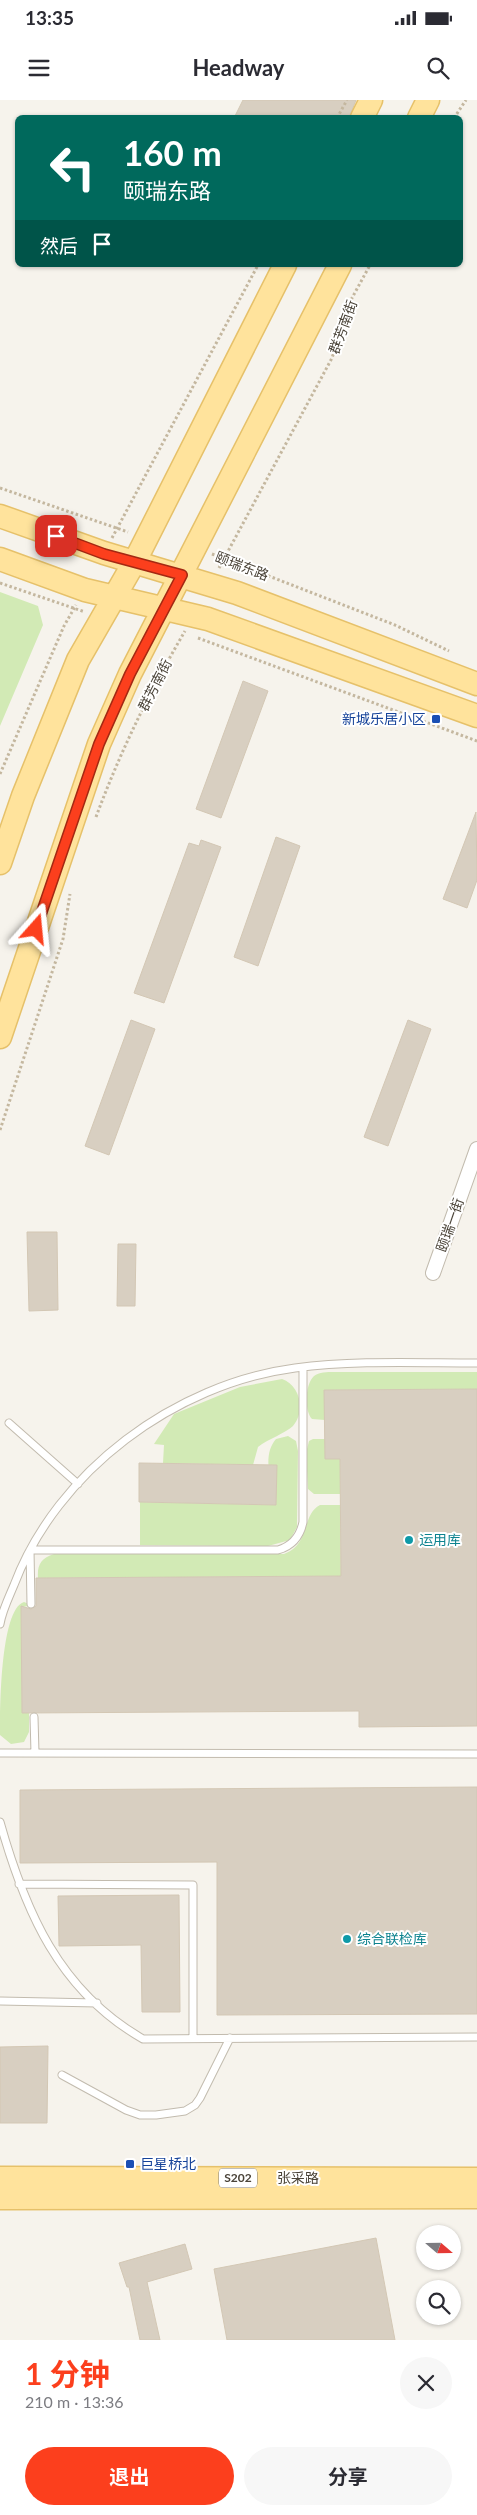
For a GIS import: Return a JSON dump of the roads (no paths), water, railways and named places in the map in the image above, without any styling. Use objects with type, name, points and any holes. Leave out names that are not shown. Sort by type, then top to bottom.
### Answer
[{"type":"main road","points":[[364,115],[371,100]]},
{"type":"main road","points":[[420,115],[428,100]]},
{"type":"main road","points":[[0,863],[23,796],[78,660],[135,561],[284,267]]},
{"type":"main road","name":"群芳南街","points":[[0,1037],[99,744],[130,674],[339,267]]},
{"type":"main road","name":"颐瑞东路","points":[[0,516],[104,554],[135,561],[210,584],[477,684]]},
{"type":"main road","points":[[0,558],[85,590],[114,596],[159,618],[188,625],[208,619],[477,716]]},
{"type":"main road","name":"张采路","points":[[0,2178],[477,2178]]},
{"type":"main road","name":"张采路","points":[[0,2198],[477,2198]]},
{"type":"street","name":"颐瑞一街","points":[[433,1273],[477,1149]]},
{"type":"lane","points":[[0,1624],[22,1563],[53,1512],[92,1469],[136,1432],[186,1403],[239,1382],[303,1368],[350,1364],[477,1363]]},
{"type":"lane","points":[[30,1550],[274,1550],[290,1545],[296,1538],[303,1522],[303,1368]]},
{"type":"lane","points":[[9,1423],[78,1484]]},
{"type":"lane","points":[[30,1550],[31,1604]]},
{"type":"lane","points":[[34,1717],[34,1753]]},
{"type":"lane","points":[[0,1753],[477,1754]]},
{"type":"lane","points":[[0,1822],[18,1884],[35,1922],[58,1960],[97,2004],[108,2014],[143,2038],[477,2037]]},
{"type":"lane","points":[[18,1884],[193,1885],[192,2038]]},
{"type":"lane","points":[[0,2001],[97,2004]]},
{"type":"lane","points":[[62,2074],[136,2114],[150,2116],[185,2110],[195,2105],[200,2098],[230,2038]]},
{"type":"place","name":"新城乐居小区","points":[[436,719]]},
{"type":"place","name":"运用库","points":[[409,1540]]},
{"type":"place","name":"综合联检库","points":[[347,1939]]},
{"type":"place","name":"巨星桥北","points":[[130,2164]]}]
